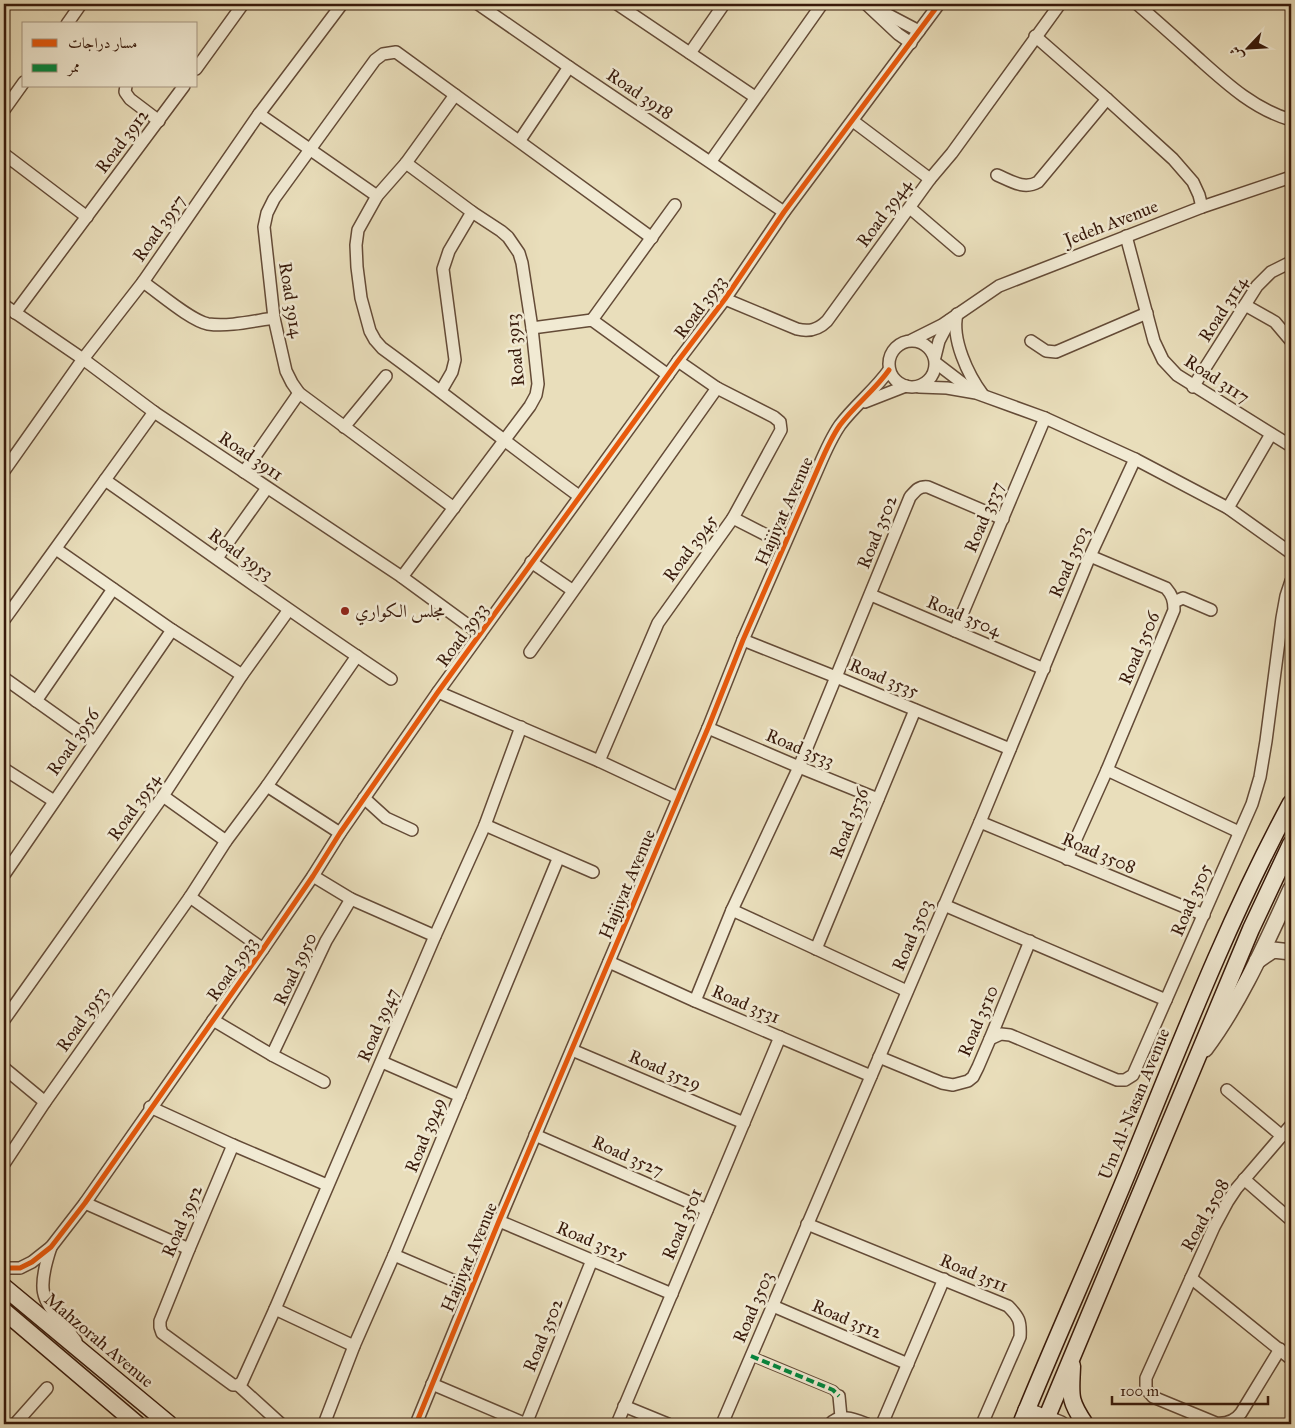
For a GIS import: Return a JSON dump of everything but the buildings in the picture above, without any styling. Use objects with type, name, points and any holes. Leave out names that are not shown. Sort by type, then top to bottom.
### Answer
[{"type":"main road","name":"Um Al-Nasan Avenue","points":[[1023,1417],[1231,923],[1262,857],[1291,803]]},
{"type":"main road","points":[[1050,1422],[1072,1358],[1251,929],[1291,844]]},
{"type":"main road","name":"Mahzorah Avenue","points":[[4,1287],[169,1424]]},
{"type":"main road","points":[[4,1311],[137,1424]]},
{"type":"main road","points":[[1072,1358],[1070,1392],[1072,1403],[1085,1424]]},
{"type":"street","points":[[68,22],[81,4]]},
{"type":"street","points":[[198,66],[243,4]]},
{"type":"street","name":"Road 3957","points":[[4,471],[83,359],[143,282],[259,114],[342,4]]},
{"type":"street","name":"Road 3918","points":[[478,4],[784,212]]},
{"type":"street","points":[[690,53],[724,4]]},
{"type":"street","points":[[711,161],[822,4]]},
{"type":"street","points":[[867,4],[920,31]]},
{"type":"street","points":[[867,4],[898,34],[911,43]]},
{"type":"street","name":"Road 3933","points":[[4,1268],[20,1268],[32,1262],[51,1247],[85,1202],[150,1107],[263,949],[340,833],[438,692],[579,496],[726,299],[784,212],[939,4]]},
{"type":"street","name":"Road 3944","points":[[726,299],[797,329],[805,331],[821,327],[930,179],[952,153],[1060,4]]},
{"type":"street","points":[[1137,4],[1235,92],[1256,106],[1279,117],[1291,120]]},
{"type":"street","points":[[623,5],[755,98]]},
{"type":"street","points":[[1035,36],[1146,134],[1187,175],[1197,188],[1202,207]]},
{"type":"street","name":"Road 3914","points":[[454,508],[344,427],[300,393],[292,383],[286,372],[274,318],[265,220],[274,199],[375,60],[383,54],[396,52],[455,95]]},
{"type":"street","points":[[520,140],[569,67]]},
{"type":"street","points":[[4,110],[22,85]]},
{"type":"street","points":[[126,88],[125,92],[130,99],[159,121]]},
{"type":"street","name":"Road 3912","points":[[15,313],[183,88]]},
{"type":"street","points":[[579,496],[504,442],[441,391],[382,348],[370,331],[365,315],[357,267],[356,245],[358,230],[377,196],[406,163],[455,95],[520,140],[652,238]]},
{"type":"street","points":[[997,174],[1022,185],[1030,186],[1038,182],[1107,99]]},
{"type":"street","points":[[259,114],[377,196]]},
{"type":"street","points":[[853,121],[930,179]]},
{"type":"street","points":[[4,154],[87,217]]},
{"type":"street","name":"Road 3913","points":[[402,577],[534,401],[538,384],[532,328],[519,253],[501,231],[406,163]]},
{"type":"street","name":"Jedeh Avenue","points":[[912,340],[932,330],[998,286],[1202,207],[1291,177]]},
{"type":"street","points":[[592,320],[675,205]]},
{"type":"street","points":[[910,208],[959,250]]},
{"type":"street","points":[[441,391],[452,372],[455,353],[443,269],[449,251],[472,212]]},
{"type":"street","name":"Road 3117","points":[[1126,236],[1158,351],[1163,360],[1177,375],[1193,387],[1291,446]]},
{"type":"street","name":"Road 3114","points":[[1193,387],[1264,278],[1278,267],[1291,262]]},
{"type":"street","points":[[143,282],[193,317],[207,324],[229,324],[274,318]]},
{"type":"street","name":"Road 3911","points":[[4,305],[83,359],[154,412],[402,577],[480,634]]},
{"type":"street","points":[[1245,305],[1275,322],[1291,341]]},
{"type":"street","points":[[1031,341],[1046,351],[1056,352],[1147,313]]},
{"type":"street","points":[[954,316],[963,359],[980,394]]},
{"type":"street","name":"Jedeh Avenue","points":[[935,360],[939,341],[954,316]]},
{"type":"street","points":[[532,328],[592,320],[668,375]]},
{"type":"street","points":[[918,387],[929,380],[932,375],[935,360],[932,352],[924,343],[912,340],[900,343],[892,352],[888,364],[889,370],[896,380],[906,386],[918,387],[947,388],[980,394],[1045,418],[1135,459],[1228,508],[1291,553]]},
{"type":"street","points":[[935,360],[980,394]]},
{"type":"street","name":"Road 3945","points":[[599,761],[658,622],[733,518],[781,430],[780,422],[774,417],[717,388],[678,361]]},
{"type":"street","name":"Hajjiyat Avenue","points":[[416,1424],[471,1288],[708,728],[743,640],[829,443],[841,424],[889,370]]},
{"type":"street","points":[[344,427],[386,376]]},
{"type":"street","name":"Hajjiyat Avenue","points":[[858,405],[906,386]]},
{"type":"street","points":[[530,652],[572,590],[717,388]]},
{"type":"street","points":[[244,472],[300,393]]},
{"type":"street","points":[[4,620],[154,412]]},
{"type":"street","name":"Road 3537","points":[[955,631],[1045,418]]},
{"type":"street","points":[[1228,508],[1271,434]]},
{"type":"street","name":"Road 3503","points":[[722,1424],[980,822],[1090,556],[1135,459]]},
{"type":"street","name":"Road 3953","points":[[105,480],[217,558],[288,611],[391,679]]},
{"type":"street","name":"Road 3502","points":[[836,677],[910,497],[916,490],[921,486],[928,487],[1003,519]]},
{"type":"street","points":[[217,558],[267,488]]},
{"type":"street","points":[[733,518],[784,544]]},
{"type":"street","points":[[56,548],[172,630],[242,674]]},
{"type":"street","name":"Road 3506","points":[[1067,858],[1107,770],[1174,610],[1174,602],[1166,588],[1090,556]]},
{"type":"street","points":[[531,562],[572,590]]},
{"type":"street","name":"Road 3505","points":[[990,1040],[1001,1034],[1010,1035],[1117,1080],[1125,1080],[1133,1075],[1252,804],[1260,777],[1282,618],[1291,581]]},
{"type":"street","points":[[36,701],[113,589]]},
{"type":"street","name":"Road 3504","points":[[870,595],[1044,669]]},
{"type":"street","points":[[1174,602],[1183,598],[1211,610]]},
{"type":"street","name":"Road 3954","points":[[4,1020],[163,796],[242,674],[288,611]]},
{"type":"street","name":"Road 3956","points":[[4,875],[172,630]]},
{"type":"street","name":"Road 3535","points":[[743,640],[1010,749]]},
{"type":"street","name":"Road 3953","points":[[4,1164],[45,1102],[190,897],[226,841],[267,786],[357,656]]},
{"type":"street","points":[[694,1001],[732,910],[799,767],[836,677]]},
{"type":"street","points":[[4,678],[94,742]]},
{"type":"street","points":[[438,692],[599,761],[678,798]]},
{"type":"street","name":"Road 3536","points":[[816,949],[915,710]]},
{"type":"street","name":"Road 3947","points":[[238,1385],[242,1382],[275,1309],[435,936],[485,825],[521,727]]},
{"type":"street","name":"Road 3533","points":[[708,728],[878,799]]},
{"type":"street","points":[[4,769],[54,802]]},
{"type":"street","points":[[1107,770],[1239,832]]},
{"type":"street","points":[[267,786],[340,833]]},
{"type":"street","points":[[163,796],[226,841]]},
{"type":"street","points":[[364,798],[386,818],[412,830]]},
{"type":"street","name":"Road 3508","points":[[980,822],[1204,915]]},
{"type":"street","points":[[485,825],[558,859],[592,872]]},
{"type":"street","name":"Road 3949","points":[[324,1424],[354,1346],[394,1255],[558,859]]},
{"type":"street","points":[[313,876],[351,899],[435,936]]},
{"type":"street","points":[[1196,1063],[1226,1016],[1256,962],[1291,889]]},
{"type":"street","points":[[190,897],[263,949]]},
{"type":"street","name":"Road 3950","points":[[272,1055],[326,941],[351,899]]},
{"type":"street","points":[[944,905],[1166,1000]]},
{"type":"street","points":[[732,910],[907,991]]},
{"type":"street","points":[[1276,922],[1281,935],[1291,950]]},
{"type":"street","name":"Road 3510","points":[[879,1057],[953,1085],[961,1084],[972,1077],[990,1040],[1030,941]]},
{"type":"street","points":[[1256,962],[1273,950],[1291,950]]},
{"type":"street","name":"Road 3531","points":[[609,962],[694,1001],[871,1076]]},
{"type":"street","points":[[213,1020],[272,1055],[324,1082]]},
{"type":"street","name":"Road 3501","points":[[617,1424],[780,1037]]},
{"type":"street","name":"Road 3529","points":[[572,1050],[744,1123]]},
{"type":"street","points":[[382,1062],[460,1096]]},
{"type":"street","points":[[4,1068],[45,1102]]},
{"type":"street","points":[[1227,1090],[1282,1136]]},
{"type":"street","points":[[150,1107],[327,1185]]},
{"type":"street","name":"Road 2508","points":[[1280,1349],[1241,1413],[1231,1422],[1216,1423],[1150,1395],[1146,1389],[1146,1378],[1218,1218],[1236,1189],[1291,1125]]},
{"type":"street","name":"Road 3527","points":[[535,1135],[707,1210]]},
{"type":"street","name":"Road 3952","points":[[233,1145],[160,1321],[160,1327],[162,1333],[233,1386],[238,1385]]},
{"type":"street","points":[[1244,1179],[1291,1220]]},
{"type":"street","points":[[85,1202],[189,1249]]},
{"type":"street","name":"Road 3525","points":[[499,1221],[672,1294]]},
{"type":"street","name":"Road 3511","points":[[807,1224],[1008,1306],[1017,1315],[1021,1325],[1020,1337],[982,1424]]},
{"type":"street","name":"Road 3933","points":[[51,1247],[43,1272],[42,1286],[45,1301],[86,1355]]},
{"type":"street","points":[[394,1255],[471,1288]]},
{"type":"street","name":"Road 3502","points":[[526,1424],[592,1260]]},
{"type":"street","name":"Road 2508","points":[[1191,1278],[1291,1359]]},
{"type":"street","points":[[882,1424],[944,1279]]},
{"type":"street","name":"Road 3512","points":[[773,1306],[908,1364]]},
{"type":"street","points":[[275,1309],[354,1346]]},
{"type":"street","points":[[751,1356],[833,1390],[839,1396],[841,1417]]},
{"type":"street","points":[[432,1384],[526,1424]]},
{"type":"street","points":[[238,1385],[281,1424]]},
{"type":"street","points":[[15,1424],[47,1388]]},
{"type":"street","points":[[624,1406],[668,1424]]},
{"type":"street","points":[[830,1424],[841,1417],[867,1424]]},
{"type":"street","points":[[1023,1417],[1050,1422]]},
{"type":"marked path","points":[[751,1356],[833,1390],[839,1396]]},
{"type":"cycle path","points":[[4,1268],[20,1268],[32,1262],[51,1247],[85,1203],[263,949],[340,833],[438,692],[725,299],[784,212],[939,4]]},
{"type":"cycle path","points":[[416,1424],[499,1221],[708,728],[743,640],[831,440],[840,425],[889,370]]},
{"type":"place","name":"مجلس الكواري","points":[[345,611]]}]
